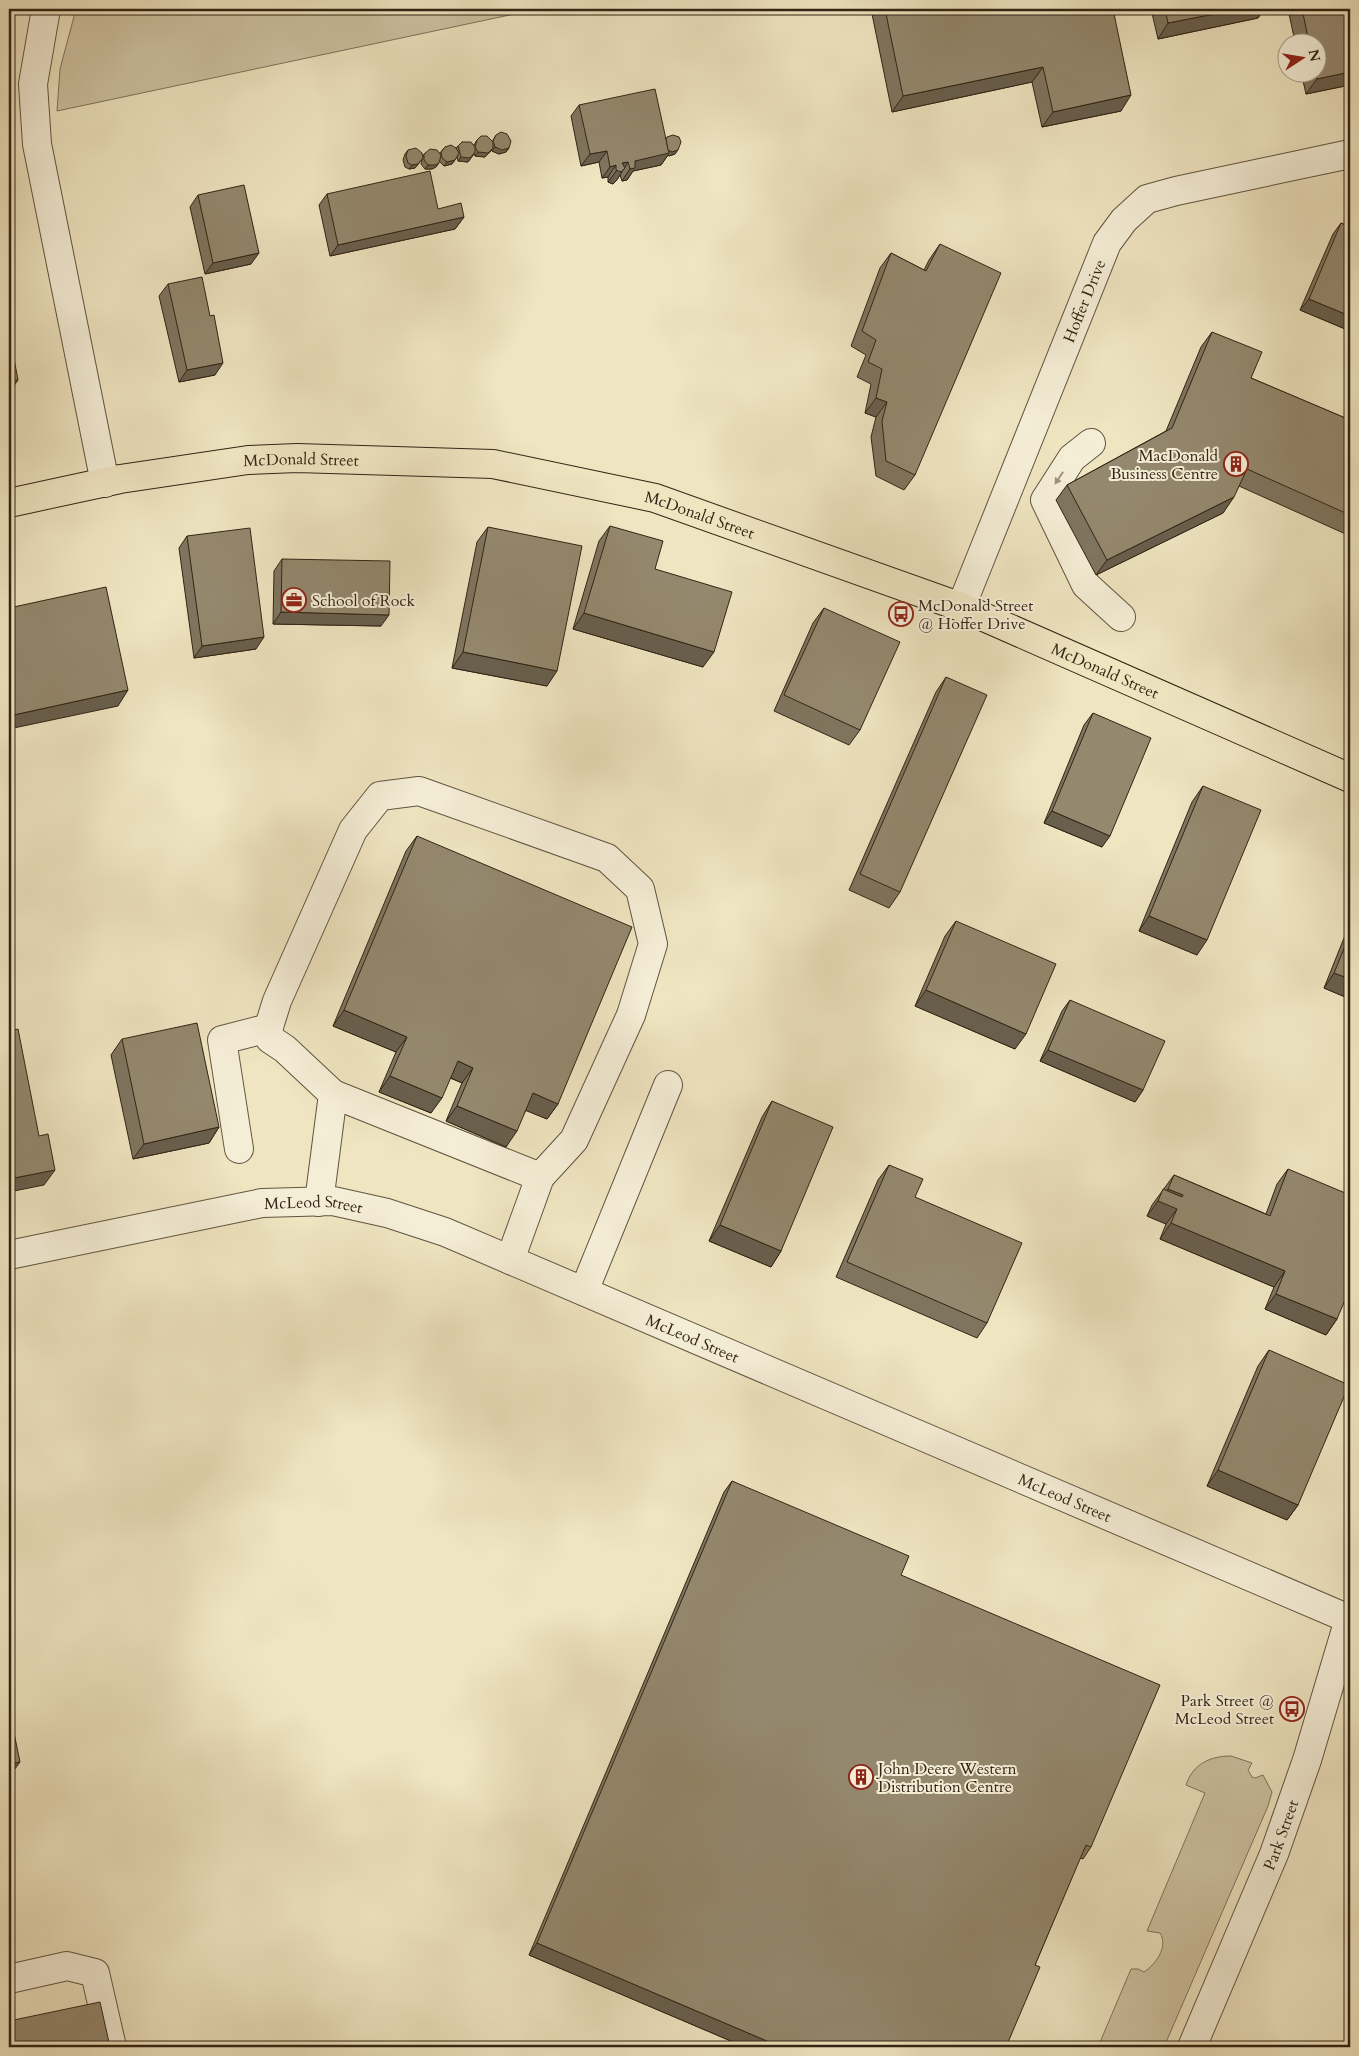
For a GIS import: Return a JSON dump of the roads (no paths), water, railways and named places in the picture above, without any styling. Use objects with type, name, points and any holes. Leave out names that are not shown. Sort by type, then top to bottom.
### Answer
[{"type":"main road","name":"McDonald Street","points":[[9,502],[105,482],[248,460],[297,458],[493,464],[655,498],[961,607],[1350,778]]},
{"type":"street","points":[[46,9],[34,84],[37,144],[105,482]]},
{"type":"street","name":"Hoffer Drive","points":[[961,607],[1107,242],[1124,220],[1147,200],[1154,197],[1350,154]]},
{"type":"street","points":[[1091,443],[1072,458],[1045,500],[1086,585],[1121,617]]},
{"type":"street","points":[[510,1260],[540,1176],[574,1140],[630,1015],[653,944],[640,889],[607,858],[419,791],[380,796],[354,830],[277,1002],[269,1028],[270,1039],[284,1049],[333,1094],[540,1176]]},
{"type":"street","points":[[239,1149],[222,1040],[269,1028]]},
{"type":"street","points":[[584,1291],[668,1084]]},
{"type":"street","points":[[318,1202],[333,1094]]},
{"type":"street","name":"McLeod Street","points":[[9,1255],[262,1203],[333,1201],[387,1213],[445,1232],[1350,1618]]},
{"type":"street","name":"Park Street","points":[[1192,2047],[1274,1854],[1307,1760],[1350,1618]]},
{"type":"street","points":[[9,1979],[67,1966],[95,1973],[112,2047]]},
{"type":"place","name":"MacDonald Business Centre","points":[[1236,464]]},
{"type":"place","name":"School of Rock","points":[[294,600]]},
{"type":"place","name":"McDonald Street @ Hoffer Drive","points":[[901,614]]},
{"type":"place","name":"Park Street @ McLeod Street","points":[[1292,1709]]},
{"type":"place","name":"John Deere Western Distribution Centre","points":[[861,1777]]}]
